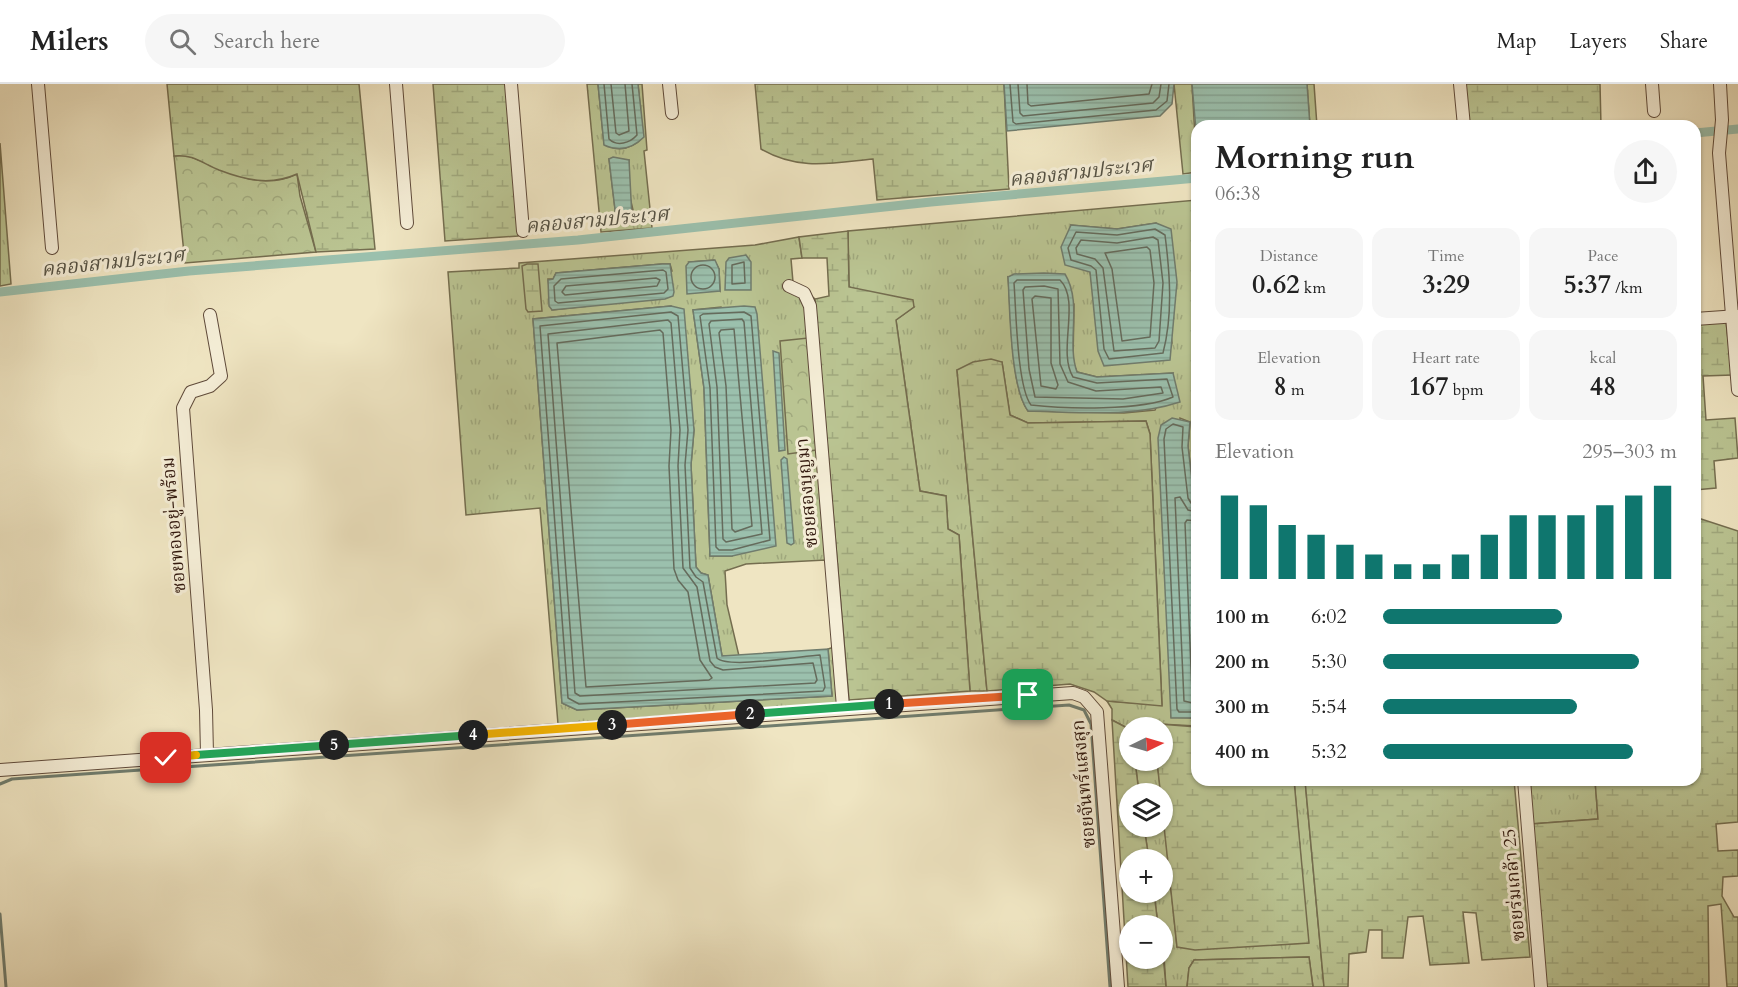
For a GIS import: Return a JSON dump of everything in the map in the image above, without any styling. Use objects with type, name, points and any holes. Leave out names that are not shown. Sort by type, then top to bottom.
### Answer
[{"type":"street","points":[[38,84],[52,248]]},
{"type":"street","points":[[396,84],[407,223]]},
{"type":"street","points":[[512,84],[523,231]]},
{"type":"street","points":[[669,84],[672,113]]},
{"type":"street","points":[[1460,84],[1463,120]]},
{"type":"street","points":[[1652,84],[1654,111]]},
{"type":"street","points":[[1720,84],[1722,120],[1719,153],[1735,316],[1738,390]]},
{"type":"street","name":"ซอยสองบุญมา","points":[[789,286],[804,293],[810,306],[843,707]]},
{"type":"street","name":"ซอยทองอยู่-พร้อม","points":[[207,754],[206,710],[183,408],[190,392],[210,386],[220,376],[210,315]]},
{"type":"street","points":[[1701,319],[1735,316]]},
{"type":"street","name":"ซอยจันทร์แสงสุก","points":[[0,770],[843,707],[1073,693],[1093,705],[1100,738],[1118,987]]},
{"type":"street","name":"ซอยร่มเกล้า 25","points":[[1524,786],[1541,987]]},
{"type":"green space","points":[[167,84],[359,84],[375,249],[316,252],[297,174],[277,180],[248,179],[229,174],[192,158],[174,156]]},
{"type":"green space","points":[[433,84],[506,84],[518,236],[445,241]]},
{"type":"green space","points":[[587,84],[598,84],[604,144],[615,148],[625,148],[643,137],[638,84],[642,84],[647,150],[644,151],[652,228],[601,232]],"holes":[[[609,159],[629,160],[629,193],[633,210],[616,217]]]},
{"type":"green space","points":[[755,84],[1004,84],[1009,189],[877,200],[873,159],[802,163],[775,156],[761,149]]},
{"type":"green space","points":[[1174,84],[1192,84],[1194,120],[1191,120],[1191,173],[1183,174]]},
{"type":"green space","points":[[1307,84],[1314,84],[1317,120],[1310,120]]},
{"type":"green space","points":[[1463,84],[1600,84],[1601,120],[1466,120]]},
{"type":"green space","points":[[0,143],[11,284],[0,286]]},
{"type":"green space","points":[[186,155],[227,172],[254,180],[268,181],[297,174],[300,196],[316,252],[185,263],[174,156]]},
{"type":"green space","points":[[1191,201],[1191,472],[1188,446],[1190,422],[1180,418],[1171,717],[1119,717],[1119,724],[1112,720],[1112,709],[1107,701],[1162,705],[1150,434],[1146,421],[1028,423],[1010,415],[1002,362],[957,370],[987,691],[970,691],[959,535],[948,529],[946,496],[920,491],[896,320],[914,307],[849,287],[848,231]],"holes":[[[1156,223],[1172,343],[1169,353],[1092,286],[1090,271],[1071,225],[1117,229]],[[1008,277],[1074,304],[1073,362],[1077,372],[1097,377],[1173,373],[1155,410],[1124,413],[1028,411],[1022,400],[1015,366]]]},
{"type":"green space","points":[[848,231],[849,287],[913,300],[914,307],[896,320],[920,491],[946,496],[948,529],[959,535],[970,691],[849,700],[815,299],[829,296],[827,258],[802,258],[799,237]]},
{"type":"green space","points":[[799,237],[802,258],[791,259],[793,282],[815,299],[849,700],[836,704],[558,724],[540,508],[466,515],[448,272],[519,268],[519,263],[755,245]],"holes":[[[714,260],[719,269],[720,291],[689,262]],[[662,264],[670,264],[672,271],[589,306],[552,310],[548,279],[553,279],[556,273]],[[671,306],[694,430],[691,465],[696,567],[701,573],[708,575],[722,656],[739,656],[727,605],[725,571],[746,564],[826,560],[834,647],[828,649],[832,696],[577,710],[562,703],[533,319]],[[721,307],[732,556],[710,556],[704,388],[693,310]]]},
{"type":"green space","points":[[538,264],[542,311],[528,312],[526,309],[522,266]]},
{"type":"green space","points":[[1701,322],[1726,322],[1732,375],[1703,376],[1706,420],[1735,418],[1738,458],[1714,461],[1716,488],[1701,489]]},
{"type":"green space","points":[[808,338],[816,450],[788,454],[780,341]]},
{"type":"green space","points":[[991,359],[1002,362],[1010,415],[1028,423],[1146,421],[1150,434],[1162,706],[1107,701],[1094,692],[1070,684],[987,691],[957,370],[973,362]]},
{"type":"green space","points":[[1701,519],[1738,531],[1738,822],[1716,824],[1718,851],[1738,850],[1738,876],[1723,877],[1722,896],[1734,917],[1738,917],[1738,987],[1727,987],[1721,904],[1708,906],[1709,987],[1543,987],[1531,824],[1598,819],[1595,786],[1701,786]]},
{"type":"green space","points":[[1173,717],[1191,718],[1191,726],[1173,725]]},
{"type":"green space","points":[[1112,720],[1119,724],[1119,771],[1136,771],[1138,783],[1119,783],[1119,837]]},
{"type":"green space","points":[[1173,725],[1191,727],[1191,786],[1295,786],[1309,943],[1195,950],[1177,947],[1172,903],[1173,849],[1166,849],[1165,837],[1173,837],[1173,783],[1159,783],[1158,771],[1173,771]]},
{"type":"green space","points":[[1136,771],[1158,771],[1160,783],[1138,783]]},
{"type":"green space","points":[[1295,786],[1306,786],[1324,987],[1313,987],[1309,957],[1194,960],[1189,968],[1187,987],[1166,987],[1165,969],[1173,969],[1173,915],[1157,915],[1155,903],[1172,903],[1177,947],[1308,943]]},
{"type":"green space","points":[[1306,786],[1515,786],[1530,957],[1482,960],[1476,913],[1463,912],[1469,963],[1430,965],[1423,916],[1408,917],[1403,958],[1382,958],[1382,930],[1369,930],[1366,952],[1349,954],[1348,987],[1324,987]]},
{"type":"green space","points":[[1528,786],[1595,786],[1598,819],[1531,824]]},
{"type":"green space","points":[[1119,837],[1146,837],[1147,849],[1120,849]]},
{"type":"green space","points":[[1146,837],[1166,837],[1167,849],[1147,849]]},
{"type":"green space","points":[[1123,903],[1155,903],[1157,915],[1124,915]]},
{"type":"green space","points":[[1309,957],[1313,987],[1187,987],[1189,968],[1194,960]]},
{"type":"green space","points":[[1127,969],[1164,969],[1166,987],[1128,987]]},
{"type":"water","points":[[598,84],[638,84],[644,137],[635,144],[620,149],[604,145]]},
{"type":"water","points":[[1004,84],[1174,84],[1172,104],[1160,116],[1007,131]]},
{"type":"water","points":[[1192,84],[1307,84],[1310,120],[1195,120]]},
{"type":"water","points":[[613,157],[629,160],[632,218],[616,218],[609,159]]},
{"type":"water","points":[[1156,223],[1171,229],[1177,282],[1170,360],[1104,366],[1098,351],[1090,272],[1065,265],[1061,247],[1071,225],[1117,229]]},
{"type":"water","points":[[746,255],[751,262],[751,290],[725,290],[726,262],[729,258]]},
{"type":"water","points":[[715,260],[719,269],[720,291],[687,294],[686,266],[689,262]]},
{"type":"water","points":[[670,264],[674,292],[673,296],[665,299],[552,310],[549,306],[548,280],[553,279],[556,273]]},
{"type":"water","points":[[1014,274],[1065,274],[1070,286],[1074,310],[1073,348],[1077,372],[1097,377],[1173,373],[1180,402],[1124,412],[1028,411],[1022,400],[1014,366],[1008,277]]},
{"type":"water","points":[[671,306],[684,309],[694,430],[691,465],[696,567],[701,573],[708,575],[722,656],[828,649],[832,696],[577,710],[562,703],[533,319]]},
{"type":"water","points":[[755,307],[757,314],[776,546],[732,556],[710,556],[704,388],[693,310]]},
{"type":"water","points":[[773,351],[779,353],[785,450],[779,451]]},
{"type":"water","points":[[1172,418],[1190,422],[1188,446],[1191,472],[1191,718],[1171,717],[1158,438],[1161,425]]},
{"type":"water","points":[[784,457],[787,459],[794,543],[791,545],[787,543],[781,460]]},
{"type":"waterway","name":"คลองสามประเวศ","points":[[1701,132],[1738,129]]},
{"type":"waterway","name":"คลองสามประเวศ","points":[[0,292],[189,271],[578,240],[931,202],[1191,179]]},
{"type":"waterway","points":[[0,784],[12,779],[1069,705],[1084,710],[1091,724],[1110,987]]},
{"type":"waterway","points":[[0,914],[6,987]]},
{"type":"route","points":[[166,758],[1028,695]]}]
